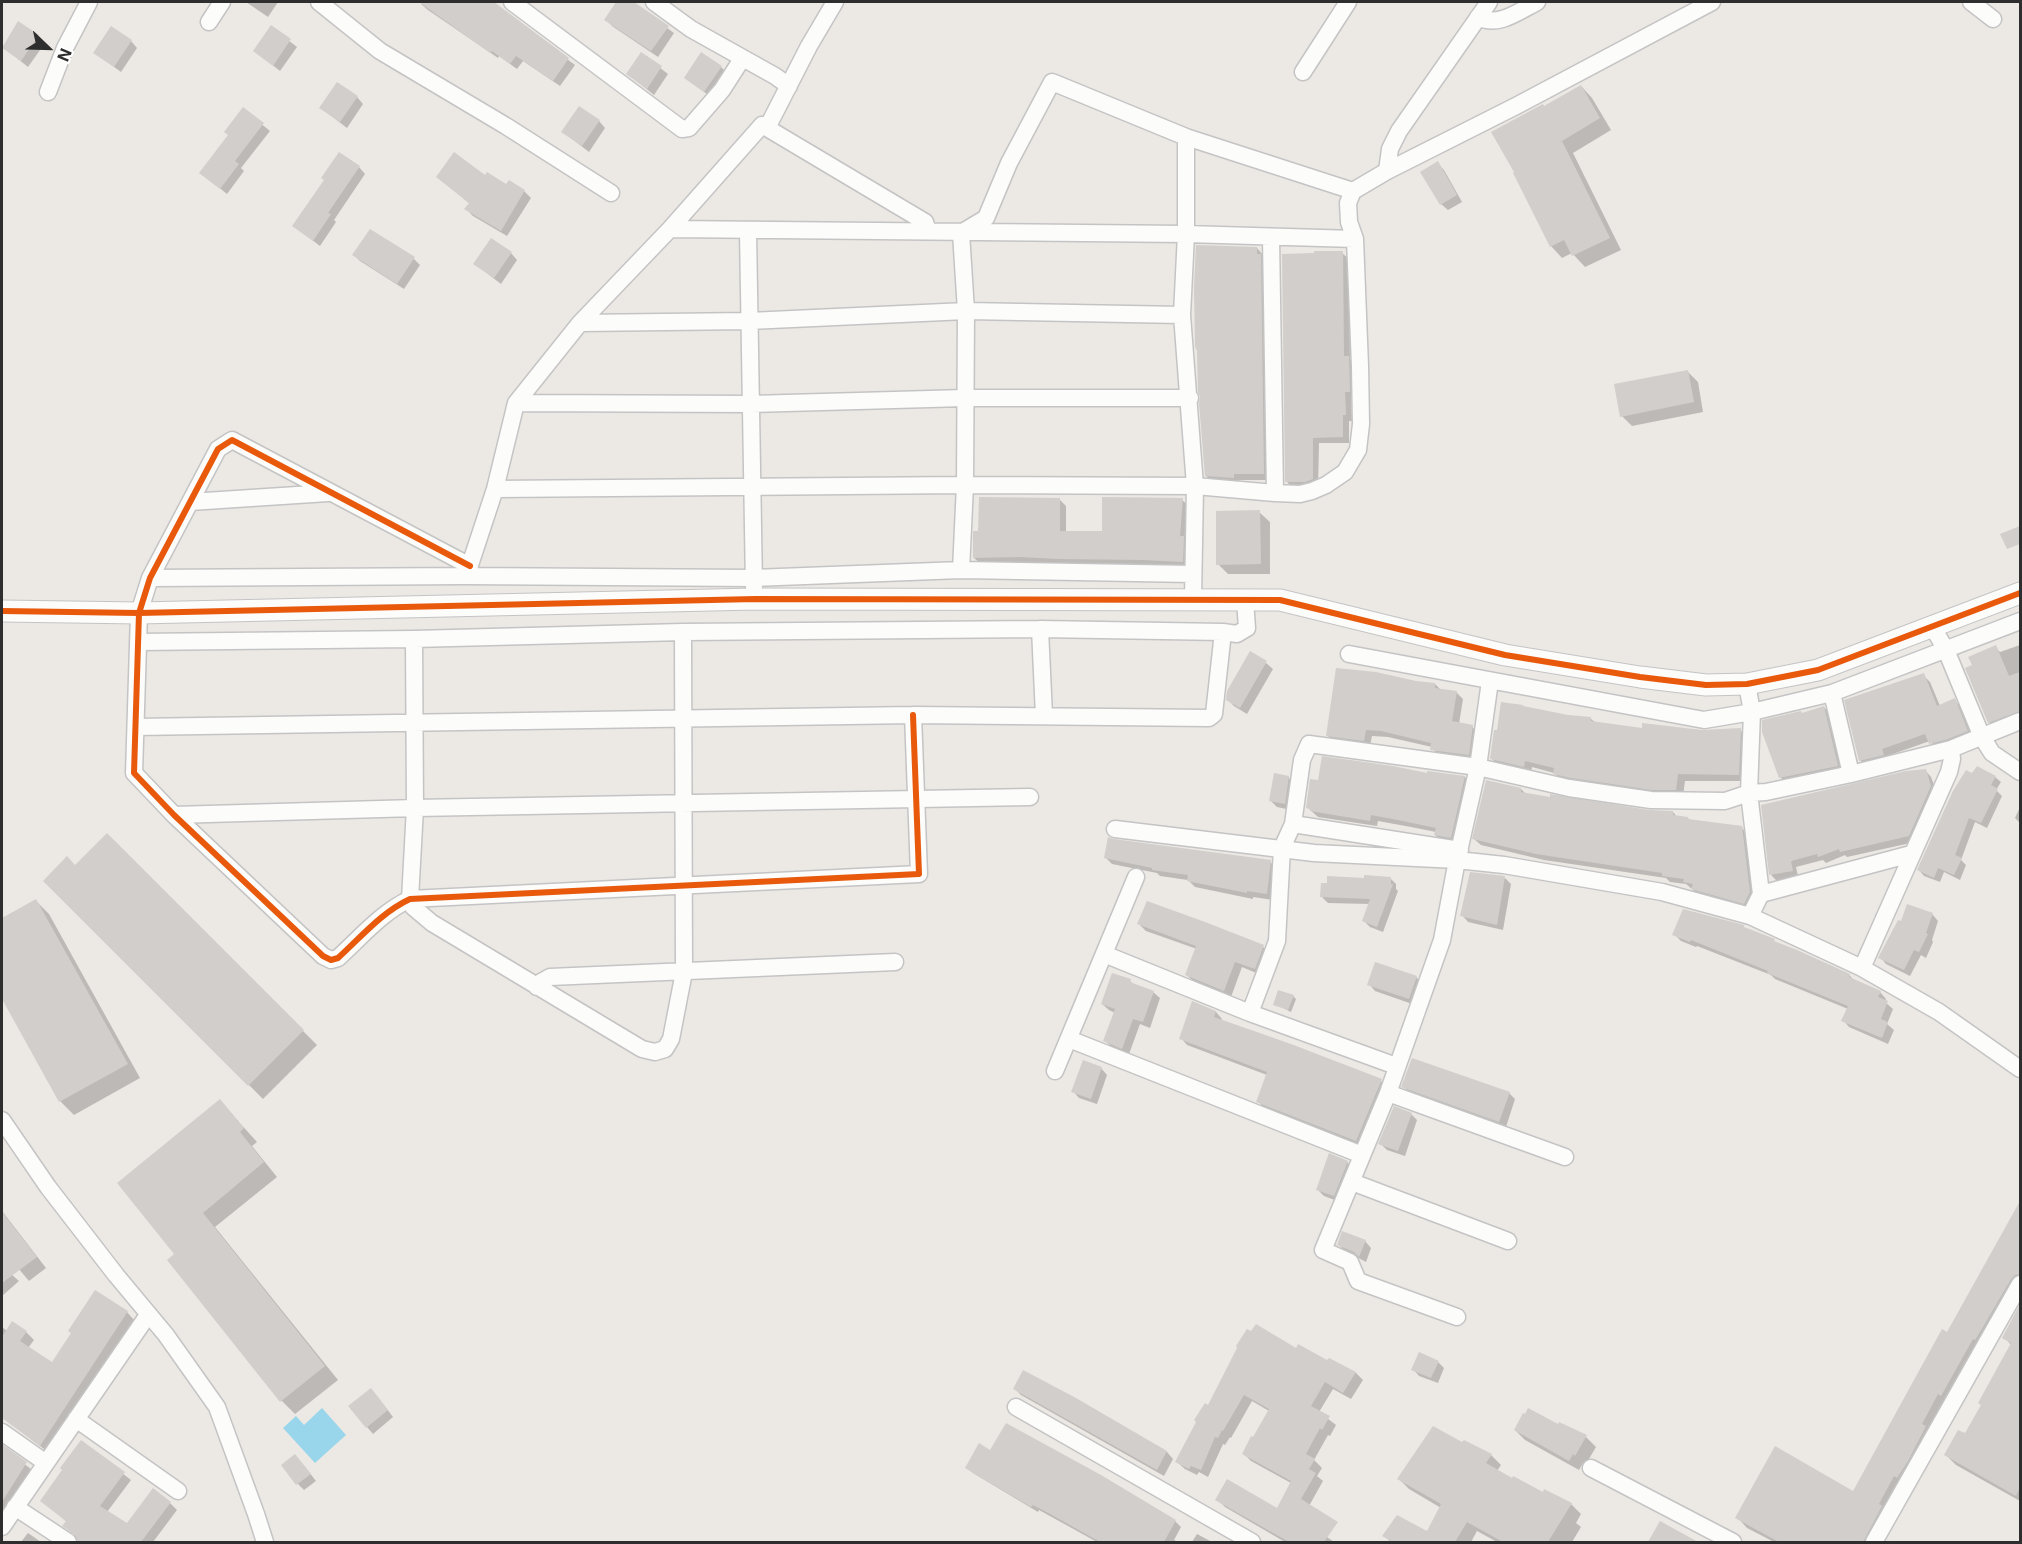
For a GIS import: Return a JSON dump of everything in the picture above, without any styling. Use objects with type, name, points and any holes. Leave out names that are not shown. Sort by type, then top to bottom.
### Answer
[{"type":"street","points":[[48,92],[65,48],[89,2]]},
{"type":"street","points":[[209,22],[222,2]]},
{"type":"street","points":[[319,2],[380,51],[506,126],[611,193]]},
{"type":"street","points":[[512,2],[682,129],[689,128],[716,98],[742,59]]},
{"type":"street","points":[[654,2],[691,29],[789,86]]},
{"type":"street","points":[[768,128],[833,2]]},
{"type":"street","points":[[1304,72],[1348,2]]},
{"type":"street","points":[[1388,171],[1390,148],[1399,131],[1489,2]]},
{"type":"street","points":[[1478,16],[1485,21],[1494,22],[1537,2]]},
{"type":"street","points":[[495,489],[965,485],[1195,486],[1300,494],[1312,491],[1345,472],[1358,450],[1361,424],[1355,239],[1349,222],[1348,203],[1353,191],[1712,2]]},
{"type":"street","points":[[1971,2],[1993,19]]},
{"type":"street","points":[[961,233],[986,218],[1009,163],[1052,82],[1186,137],[1353,191]]},
{"type":"street","points":[[468,571],[495,489],[516,403],[580,323],[670,229],[762,125],[925,222],[928,231]]},
{"type":"street","points":[[1186,137],[1186,234],[1182,315],[1195,486],[1193,598]]},
{"type":"street","points":[[670,229],[1186,234],[1355,239]]},
{"type":"street","points":[[748,231],[754,588]]},
{"type":"street","points":[[961,233],[966,311],[965,485],[961,570]]},
{"type":"street","points":[[1271,237],[1275,493]]},
{"type":"street","points":[[580,323],[749,321],[966,311],[1182,315]]},
{"type":"street","points":[[516,403],[751,404],[965,398],[1190,398]]},
{"type":"street","points":[[468,571],[232,440],[218,449],[150,578],[139,613],[134,773],[174,815],[323,956],[331,960],[338,958],[389,911],[410,899],[920,874],[914,715]]},
{"type":"street","points":[[190,502],[329,493]]},
{"type":"street","points":[[2,611],[139,613],[754,588],[961,570],[1193,574]]},
{"type":"street","points":[[150,578],[468,571],[754,588],[1280,600],[1494,653],[1640,678],[1706,685],[1747,684],[1818,670],[2020,593]]},
{"type":"street","points":[[138,642],[1040,628],[1238,634],[1247,628],[1245,600]]},
{"type":"street","points":[[1348,654],[1704,720],[1752,712],[1832,693],[2020,621]]},
{"type":"street","points":[[1932,626],[1946,650],[1982,737],[1992,753],[2020,772]]},
{"type":"street","points":[[1040,628],[1044,716]]},
{"type":"street","points":[[414,639],[415,808],[410,899],[413,907],[432,923],[537,987],[642,1049],[655,1052],[665,1049],[671,1039],[684,972],[683,632]]},
{"type":"street","points":[[136,727],[914,715],[1209,718],[1214,714],[1223,632]]},
{"type":"street","points":[[1456,1317],[1358,1281],[1350,1262],[1323,1250],[1388,1094],[1442,940],[1478,767],[1490,681]]},
{"type":"street","points":[[1747,684],[1752,712],[1749,793],[1761,894],[1750,916]]},
{"type":"street","points":[[1832,693],[1851,774]]},
{"type":"street","points":[[1250,1013],[1277,941],[1282,848],[1293,824],[1302,760],[1309,744],[1478,767],[1569,788],[1651,800],[1725,801],[1749,793],[1766,792],[1851,774],[1951,749],[2020,721]]},
{"type":"street","points":[[1862,968],[1949,772],[1952,759],[1951,749]]},
{"type":"street","points":[[174,815],[415,808],[1030,797]]},
{"type":"street","points":[[1293,824],[1504,865],[1662,892],[1750,916],[1862,968],[1939,1012],[2020,1069]]},
{"type":"street","points":[[1115,829],[1282,848],[1314,854],[1458,855]]},
{"type":"street","points":[[1761,894],[1911,854]]},
{"type":"street","points":[[1055,1071],[1136,877]]},
{"type":"street","points":[[1104,954],[1250,1013],[1396,1066]]},
{"type":"street","points":[[537,987],[550,977],[896,962]]},
{"type":"street","points":[[1069,1039],[1362,1155]]},
{"type":"street","points":[[1388,1094],[1565,1157]]},
{"type":"street","points":[[2,1120],[48,1187],[166,1335],[217,1407],[264,1542]]},
{"type":"street","points":[[1352,1182],[1508,1241]]},
{"type":"street","points":[[1874,1542],[2020,1284]]},
{"type":"street","points":[[2,1527],[148,1315]]},
{"type":"street","points":[[1016,1407],[1252,1542]]},
{"type":"street","points":[[76,1419],[178,1491]]},
{"type":"street","points":[[2,1432],[46,1463]]},
{"type":"street","points":[[1592,1468],[1733,1542]]},
{"type":"street","points":[[15,1507],[68,1542]]},
{"type":"water","points":[[322,1408],[346,1435],[315,1463],[283,1428],[296,1416],[304,1425]]},
{"type":"building","points":[[419,2],[494,2],[569,58],[553,81],[516,56],[510,64],[492,51],[490,53]]},
{"type":"building","points":[[616,2],[634,2],[669,26],[651,51],[604,20]]},
{"type":"building","points":[[18,21],[39,35],[21,61],[2,48]]},
{"type":"building","points":[[271,25],[291,39],[273,66],[253,51]]},
{"type":"building","points":[[111,26],[132,40],[114,67],[93,53]]},
{"type":"building","points":[[641,52],[662,66],[647,89],[626,74]]},
{"type":"building","points":[[701,52],[722,66],[704,92],[684,78]]},
{"type":"building","points":[[337,82],[358,96],[340,122],[319,108]]},
{"type":"building","points":[[1581,85],[1600,118],[1562,141],[1610,238],[1572,256],[1564,240],[1550,247],[1514,172],[1491,132]]},
{"type":"building","points":[[579,106],[600,120],[582,146],[561,132]]},
{"type":"building","points":[[243,107],[264,123],[235,161],[239,164],[220,189],[199,173],[228,135],[224,132]]},
{"type":"building","points":[[339,152],[360,166],[328,213],[331,214],[313,241],[292,226],[324,180],[321,178]]},
{"type":"building","points":[[454,152],[485,175],[487,172],[506,184],[509,180],[525,190],[501,231],[464,209],[469,203],[436,177]]},
{"type":"building","points":[[1438,161],[1457,195],[1440,205],[1420,172]]},
{"type":"building","points":[[370,229],[415,257],[397,284],[352,255]]},
{"type":"building","points":[[491,238],[512,252],[494,278],[473,264]]},
{"type":"building","points":[[1196,245],[1257,247],[1257,254],[1261,254],[1264,474],[1234,474],[1234,478],[1205,476],[1195,347]]},
{"type":"building","points":[[1314,251],[1343,251],[1344,356],[1349,356],[1350,392],[1345,392],[1346,415],[1343,415],[1343,437],[1313,438],[1313,479],[1305,482],[1285,482],[1282,254],[1314,253]]},
{"type":"building","points":[[1688,370],[1694,402],[1620,417],[1614,384]]},
{"type":"building","points":[[979,497],[1060,498],[1060,531],[1102,531],[1102,497],[1183,498],[1180,536],[1184,536],[1183,562],[1019,557],[973,558],[973,531],[978,531]]},
{"type":"building","points":[[1260,510],[1261,564],[1216,565],[1216,511]]},
{"type":"building","points":[[2020,526],[2020,544],[2007,549],[2000,534]]},
{"type":"building","points":[[1996,645],[2009,676],[2020,672],[2020,711],[1988,723],[1965,668],[1972,665],[1968,657]]},
{"type":"building","points":[[1250,651],[1267,661],[1240,708],[1226,700],[1227,691]]},
{"type":"building","points":[[1336,668],[1376,672],[1435,683],[1435,688],[1457,691],[1452,721],[1473,725],[1469,755],[1430,750],[1431,743],[1381,731],[1366,730],[1364,741],[1326,736]]},
{"type":"building","points":[[1924,673],[1937,706],[1955,698],[1968,731],[1929,744],[1925,734],[1882,749],[1884,755],[1859,761],[1844,700]]},
{"type":"building","points":[[1501,702],[1568,715],[1591,717],[1591,721],[1642,728],[1642,723],[1702,730],[1741,728],[1739,775],[1678,774],[1676,790],[1652,790],[1553,774],[1554,768],[1525,761],[1524,767],[1490,759]]},
{"type":"building","points":[[1824,706],[1838,766],[1779,778],[1762,732],[1762,720],[1801,711],[1802,713]]},
{"type":"building","points":[[1322,756],[1427,773],[1427,771],[1465,776],[1451,838],[1434,835],[1436,828],[1403,821],[1371,815],[1370,821],[1310,811],[1306,808],[1310,779],[1318,780]]},
{"type":"building","points":[[1977,766],[1996,776],[1991,785],[1998,789],[1981,823],[1969,818],[1955,855],[1962,858],[1954,875],[1938,868],[1934,878],[1917,870],[1953,791],[1966,770],[1972,773]]},
{"type":"building","points":[[1926,769],[1931,786],[1909,836],[1791,861],[1793,871],[1769,875],[1761,805],[1906,771]]},
{"type":"building","points":[[1274,773],[1289,776],[1285,804],[1269,801]]},
{"type":"building","points":[[1486,780],[1521,788],[1521,792],[1550,797],[1550,794],[1649,810],[1673,811],[1673,815],[1688,817],[1688,819],[1742,826],[1750,892],[1744,904],[1691,889],[1693,884],[1683,882],[1684,879],[1662,876],[1662,873],[1536,854],[1472,839]]},
{"type":"building","points":[[107,833],[304,1030],[248,1086],[43,881],[67,856],[75,865]]},
{"type":"building","points":[[1108,837],[1271,860],[1267,894],[1247,891],[1247,893],[1187,881],[1188,875],[1152,870],[1152,868],[1104,858]]},
{"type":"building","points":[[1470,872],[1505,876],[1497,925],[1460,916]]},
{"type":"building","points":[[1364,875],[1391,877],[1391,884],[1393,884],[1377,927],[1362,921],[1370,899],[1320,897],[1321,883],[1327,883],[1327,876],[1364,878]]},
{"type":"building","points":[[36,899],[128,1064],[59,1102],[2,999],[2,918]]},
{"type":"building","points":[[1147,901],[1264,945],[1255,969],[1235,962],[1224,991],[1185,975],[1196,946],[1137,924]]},
{"type":"building","points":[[1907,904],[1933,913],[1926,933],[1928,934],[1919,952],[1914,950],[1904,970],[1878,958],[1898,920],[1901,921]]},
{"type":"building","points":[[1683,909],[1744,925],[1744,927],[1775,939],[1774,941],[1850,974],[1849,977],[1881,991],[1878,997],[1888,1001],[1881,1019],[1888,1022],[1882,1038],[1841,1021],[1848,1006],[1767,973],[1768,971],[1691,940],[1690,942],[1672,935]]},
{"type":"building","points":[[1375,962],[1417,976],[1409,999],[1367,985]]},
{"type":"building","points":[[1112,973],[1131,979],[1130,982],[1154,991],[1143,1022],[1133,1019],[1122,1049],[1103,1041],[1115,1009],[1101,1004]]},
{"type":"building","points":[[1278,990],[1294,995],[1288,1010],[1273,1005]]},
{"type":"building","points":[[1192,1001],[1216,1011],[1214,1017],[1382,1079],[1356,1141],[1256,1102],[1267,1072],[1179,1039]]},
{"type":"building","points":[[1412,1058],[1510,1092],[1499,1122],[1401,1087]]},
{"type":"building","points":[[1083,1060],[1102,1067],[1091,1099],[1071,1092]]},
{"type":"building","points":[[220,1099],[244,1128],[240,1132],[264,1162],[203,1213],[325,1366],[280,1402],[167,1260],[174,1254],[117,1183]]},
{"type":"building","points":[[1394,1106],[1412,1113],[1398,1151],[1378,1144]]},
{"type":"building","points":[[1329,1153],[1348,1161],[1334,1196],[1316,1190]]},
{"type":"building","points":[[2020,1201],[2020,1274],[2011,1279],[1975,1340],[1973,1339],[1941,1396],[1938,1394],[1922,1424],[1926,1426],[1908,1461],[1897,1478],[1894,1476],[1879,1504],[1882,1506],[1863,1542],[1779,1542],[1735,1518],[1775,1446],[1853,1491],[1942,1329],[1947,1332]]},
{"type":"building","points":[[2,1212],[37,1257],[2,1283]]},
{"type":"building","points":[[1342,1231],[1366,1240],[1359,1257],[1354,1252],[1337,1245]]},
{"type":"building","points":[[95,1290],[128,1311],[40,1446],[2,1418],[2,1337],[12,1321],[27,1331],[20,1341],[52,1362],[71,1333],[68,1331]]},
{"type":"building","points":[[2020,1304],[2020,1487],[2016,1496],[1944,1455],[1958,1430],[1965,1433],[1981,1405],[1978,1403],[2011,1343],[2002,1338]]},
{"type":"building","points":[[1256,1324],[1296,1348],[1298,1344],[1327,1360],[1329,1358],[1356,1372],[1343,1393],[1325,1382],[1311,1406],[1330,1416],[1322,1430],[1320,1428],[1306,1454],[1315,1459],[1309,1469],[1316,1473],[1301,1499],[1338,1522],[1324,1542],[1289,1542],[1215,1500],[1227,1479],[1277,1508],[1291,1481],[1242,1454],[1269,1409],[1244,1395],[1223,1431],[1218,1438],[1215,1437],[1201,1470],[1191,1466],[1189,1469],[1175,1462],[1196,1422],[1194,1420],[1205,1403],[1208,1405],[1236,1346],[1247,1329],[1251,1331]]},
{"type":"building","points":[[1419,1352],[1439,1361],[1431,1378],[1411,1370]]},
{"type":"building","points":[[1023,1370],[1167,1451],[1157,1470],[1013,1389]]},
{"type":"building","points":[[371,1388],[388,1410],[366,1428],[348,1406]]},
{"type":"building","points":[[1528,1408],[1558,1424],[1559,1422],[1587,1435],[1575,1456],[1573,1454],[1569,1461],[1514,1430]]},
{"type":"building","points":[[1006,1423],[1101,1475],[1176,1520],[1164,1542],[1100,1542],[1033,1505],[1031,1507],[965,1468],[979,1443],[990,1450]]},
{"type":"building","points":[[1433,1426],[1462,1442],[1464,1440],[1492,1454],[1486,1463],[1512,1478],[1513,1476],[1543,1492],[1544,1489],[1572,1503],[1548,1542],[1503,1542],[1467,1522],[1455,1542],[1393,1542],[1382,1536],[1397,1515],[1427,1531],[1441,1504],[1397,1479]]},
{"type":"building","points":[[81,1440],[125,1472],[100,1506],[127,1523],[153,1488],[171,1502],[141,1542],[78,1542],[74,1534],[62,1526],[66,1521],[40,1501],[62,1470],[60,1468]]},
{"type":"building","points":[[2,1444],[27,1462],[2,1502]]},
{"type":"building","points":[[295,1454],[311,1474],[296,1485],[281,1465]]},
{"type":"building","points":[[1660,1521],[1698,1542],[1648,1542]]},
{"type":"cycle path","points":[[470,566],[232,440],[218,449],[150,578],[139,613],[134,773],[174,815],[323,956],[331,960],[338,958],[381,918],[410,899],[919,874],[913,715]]},
{"type":"cycle path","points":[[2,611],[139,613],[755,599],[1280,600],[1505,655],[1640,677],[1706,685],[1747,684],[1818,670],[2020,593]]}]
